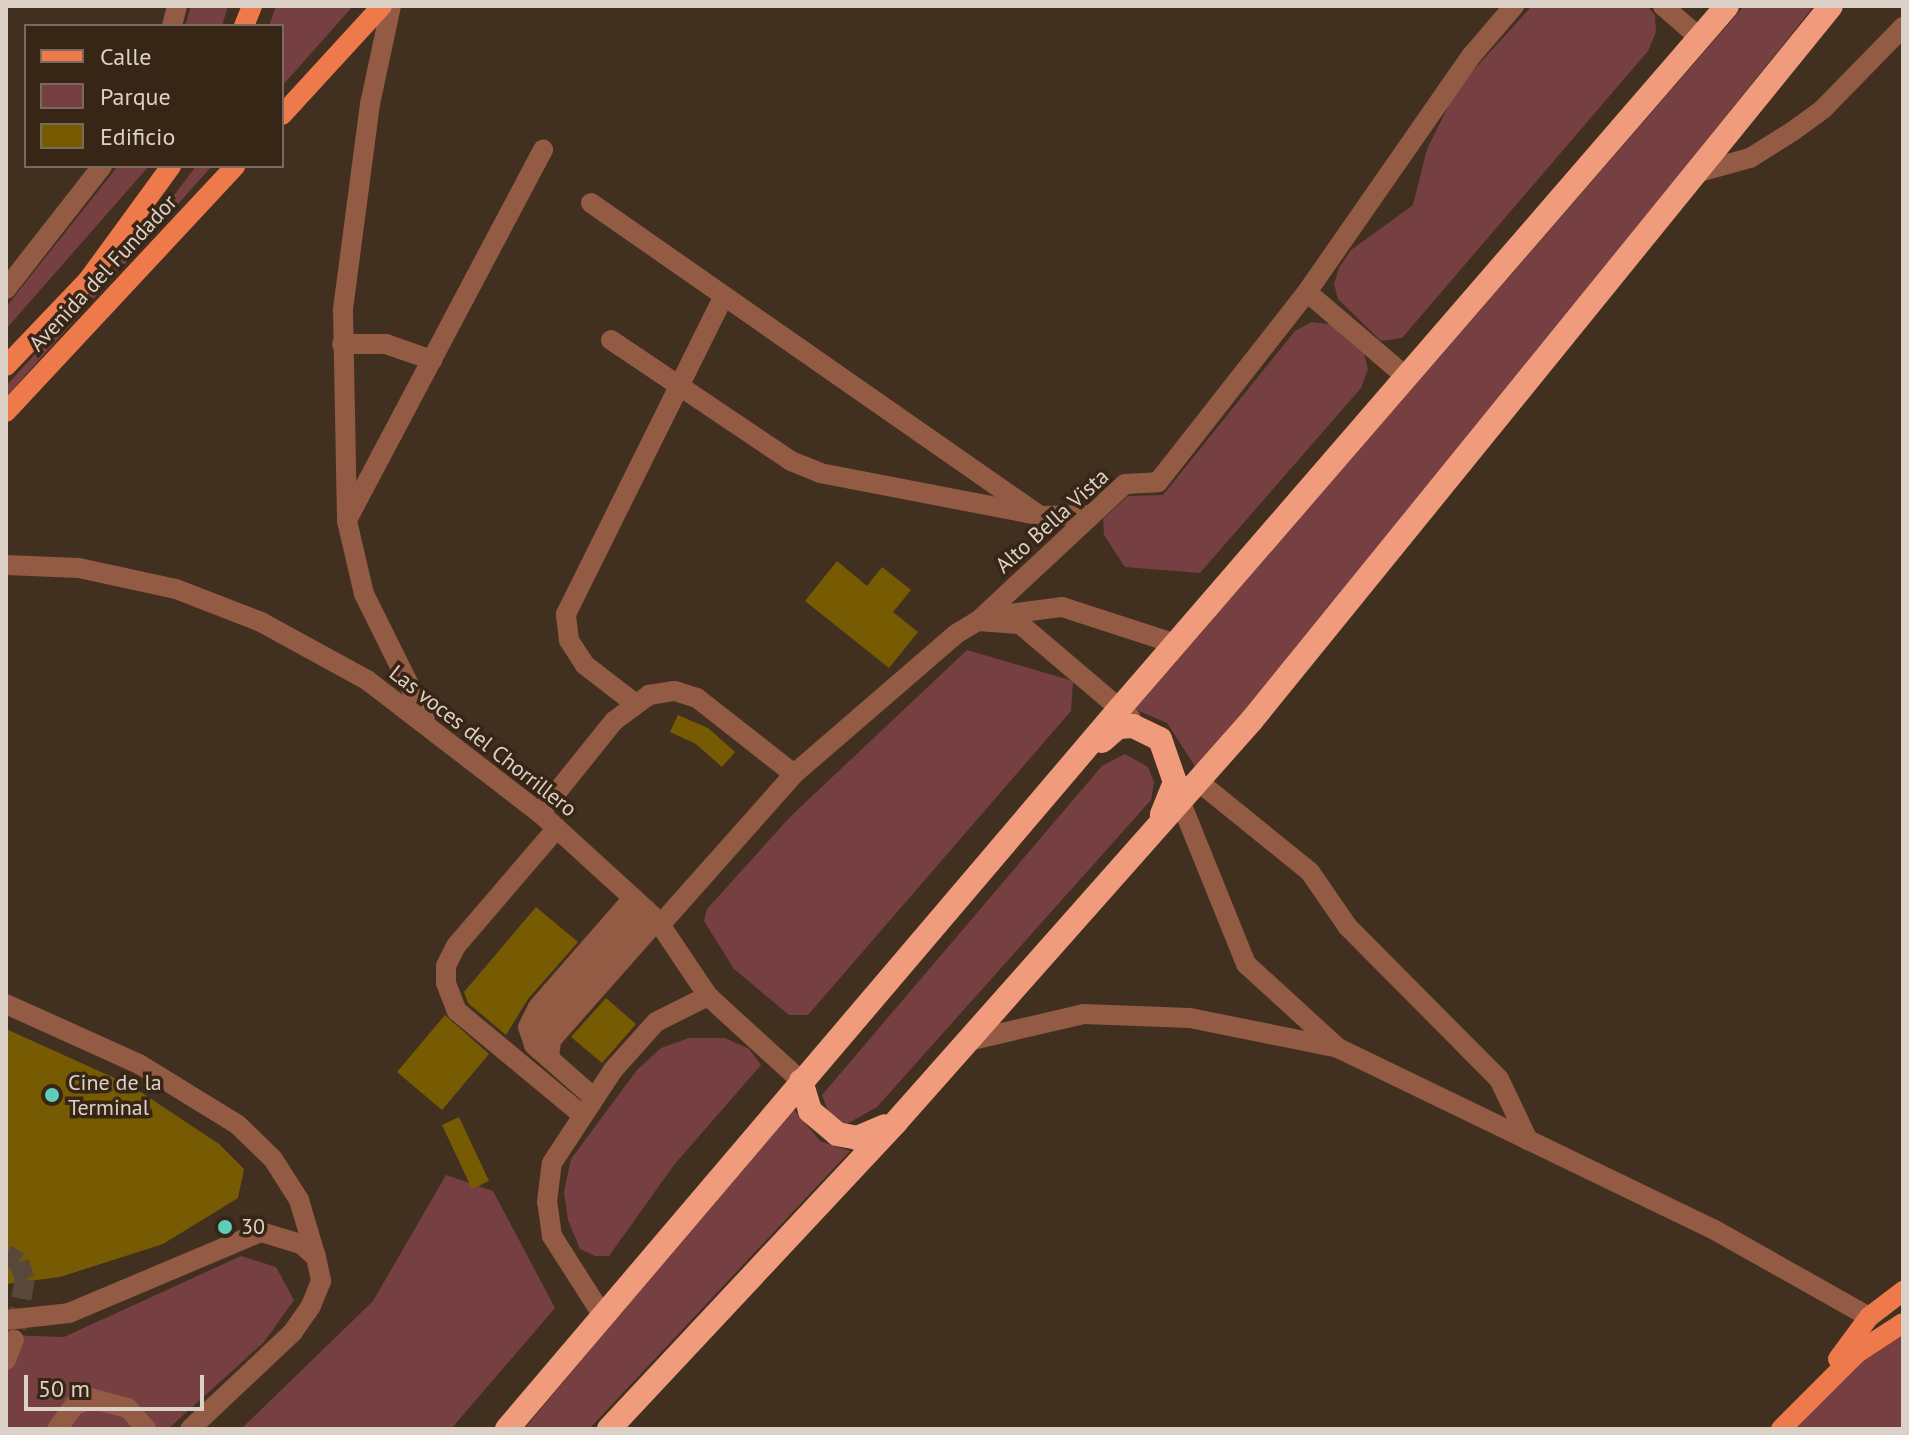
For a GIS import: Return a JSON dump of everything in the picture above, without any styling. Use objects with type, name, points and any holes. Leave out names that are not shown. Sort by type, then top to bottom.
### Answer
[{"type":"highway","points":[[507,1429],[1120,708],[1727,6]]},
{"type":"highway","points":[[609,1429],[896,1122],[1181,803],[1357,596],[1831,6]]},
{"type":"highway","points":[[1068,769],[1118,727],[1147,732],[1160,739],[1175,782],[1163,812],[1131,859]]},
{"type":"highway","points":[[801,1081],[810,1111],[837,1134],[857,1138],[896,1122]]},
{"type":"highway","points":[[616,1429],[673,1362]]},
{"type":"highway","points":[[499,1429],[558,1368]]},
{"type":"main road","points":[[284,113],[382,6]]},
{"type":"main road","name":"Avenida del Fundador","points":[[6,366],[88,280],[170,168]]},
{"type":"main road","name":"Avenida del Fundador","points":[[6,412],[233,168]]},
{"type":"main road","points":[[1809,1398],[1869,1317],[1903,1291]]},
{"type":"main road","points":[[1781,1429],[1857,1353],[1903,1323]]},
{"type":"street","points":[[391,6],[370,104],[342,344],[347,521],[364,594],[427,721]]},
{"type":"street","name":"Alto Bella Vista","points":[[649,913],[794,774],[956,634],[978,621],[1088,515],[1125,484],[1158,482],[1307,292],[1472,55],[1514,6]]},
{"type":"street","points":[[1663,6],[1700,38]]},
{"type":"street","points":[[1699,172],[1750,158],[1793,131],[1823,109],[1903,27]]},
{"type":"street","points":[[347,521],[543,149]]},
{"type":"street","points":[[6,289],[100,168]]},
{"type":"street","points":[[591,203],[1040,516]]},
{"type":"street","points":[[1307,292],[1405,376]]},
{"type":"street","points":[[633,702],[585,665],[569,640],[566,614],[724,296]]},
{"type":"street","points":[[611,340],[791,461],[820,473],[1040,516],[1088,515]]},
{"type":"street","points":[[342,344],[386,344],[432,360]]},
{"type":"street","name":"Las voces del Chorrillero","points":[[6,565],[79,568],[176,589],[261,622],[367,680],[427,721],[540,813],[649,913],[708,996],[801,1081]]},
{"type":"street","points":[[978,621],[1062,607],[1176,644]]},
{"type":"street","points":[[978,621],[1020,624],[1147,732]]},
{"type":"street","points":[[540,813],[633,702],[675,691],[697,698],[794,774]]},
{"type":"street","points":[[1199,782],[1310,872],[1348,927],[1499,1079],[1528,1140]]},
{"type":"street","points":[[1181,803],[1246,964],[1338,1048]]},
{"type":"street","points":[[557,828],[456,946],[446,966],[446,983],[457,1011],[581,1114]]},
{"type":"street","points":[[593,1097],[529,1036],[531,1017],[649,913]]},
{"type":"street","points":[[544,1053],[649,913]]},
{"type":"street","points":[[603,1316],[552,1236],[547,1202],[552,1163],[593,1097],[656,1022],[708,996]]},
{"type":"street","points":[[6,1004],[139,1064],[238,1125],[273,1159],[299,1200],[321,1281],[293,1332],[190,1429]]},
{"type":"street","points":[[968,1041],[1084,1014],[1190,1018],[1338,1048],[1713,1229],[1869,1317]]},
{"type":"street","points":[[6,1360],[10,1330],[69,1313],[261,1232],[301,1244],[316,1257]]},
{"type":"street","points":[[57,1429],[74,1406],[90,1398],[128,1408],[146,1429]]},
{"type":"green space","points":[[191,6],[228,6],[223,24],[186,24]]},
{"type":"green space","points":[[276,6],[353,6],[284,84],[284,24],[270,24]]},
{"type":"green space","points":[[1532,6],[1647,6],[1655,15],[1656,32],[1648,51],[1402,338],[1381,341],[1338,299],[1334,284],[1339,268],[1351,250],[1413,205],[1427,149],[1458,87]]},
{"type":"green space","points":[[1744,6],[1814,6],[1308,638],[1196,768],[1167,723],[1134,709]]},
{"type":"green space","points":[[116,168],[147,168],[6,329],[6,307]]},
{"type":"green space","points":[[194,168],[210,168],[6,397],[6,386],[145,234]]},
{"type":"green space","points":[[1311,322],[1330,324],[1363,350],[1368,369],[1361,388],[1200,573],[1125,567],[1104,535],[1103,519],[1128,496],[1163,495],[1295,331]]},
{"type":"green space","points":[[967,650],[1073,681],[1071,711],[808,1015],[789,1015],[734,969],[704,921],[707,909],[791,816]]},
{"type":"green space","points":[[1125,754],[1148,767],[1154,782],[1151,800],[877,1107],[845,1125],[832,1121],[822,1095],[1102,766]]},
{"type":"green space","points":[[689,1038],[725,1038],[749,1049],[761,1065],[674,1165],[609,1256],[595,1256],[580,1249],[568,1220],[564,1192],[571,1159],[637,1070],[661,1048]]},
{"type":"green space","points":[[793,1108],[820,1141],[850,1151],[589,1429],[524,1429]]},
{"type":"green space","points":[[446,1175],[493,1191],[555,1308],[451,1429],[241,1429],[373,1301]]},
{"type":"green space","points":[[241,1256],[276,1267],[294,1300],[264,1342],[168,1429],[6,1429],[6,1335],[64,1337]]},
{"type":"green space","points":[[1903,1332],[1903,1429],[1796,1429],[1847,1372]]},
{"type":"building","points":[[837,561],[867,586],[882,567],[911,590],[893,612],[918,632],[889,668],[805,601]]},
{"type":"building","points":[[678,715],[708,728],[735,752],[722,767],[696,744],[670,732]]},
{"type":"building","points":[[536,907],[578,942],[528,999],[506,1035],[468,1003],[464,992]]},
{"type":"building","points":[[606,998],[636,1024],[602,1063],[571,1037]]},
{"type":"building","points":[[445,1015],[489,1054],[442,1110],[397,1072]]},
{"type":"building","points":[[6,1029],[130,1085],[219,1144],[244,1169],[238,1198],[163,1244],[60,1277],[6,1284]]},
{"type":"building","points":[[459,1117],[489,1181],[472,1189],[442,1125]]},
{"type":"tunnel","points":[[6,1254],[19,1262],[25,1279],[15,1333]]},
{"type":"place","name":"Cine de la Terminal","points":[[52,1095]]},
{"type":"place","name":"30","points":[[225,1227]]}]
